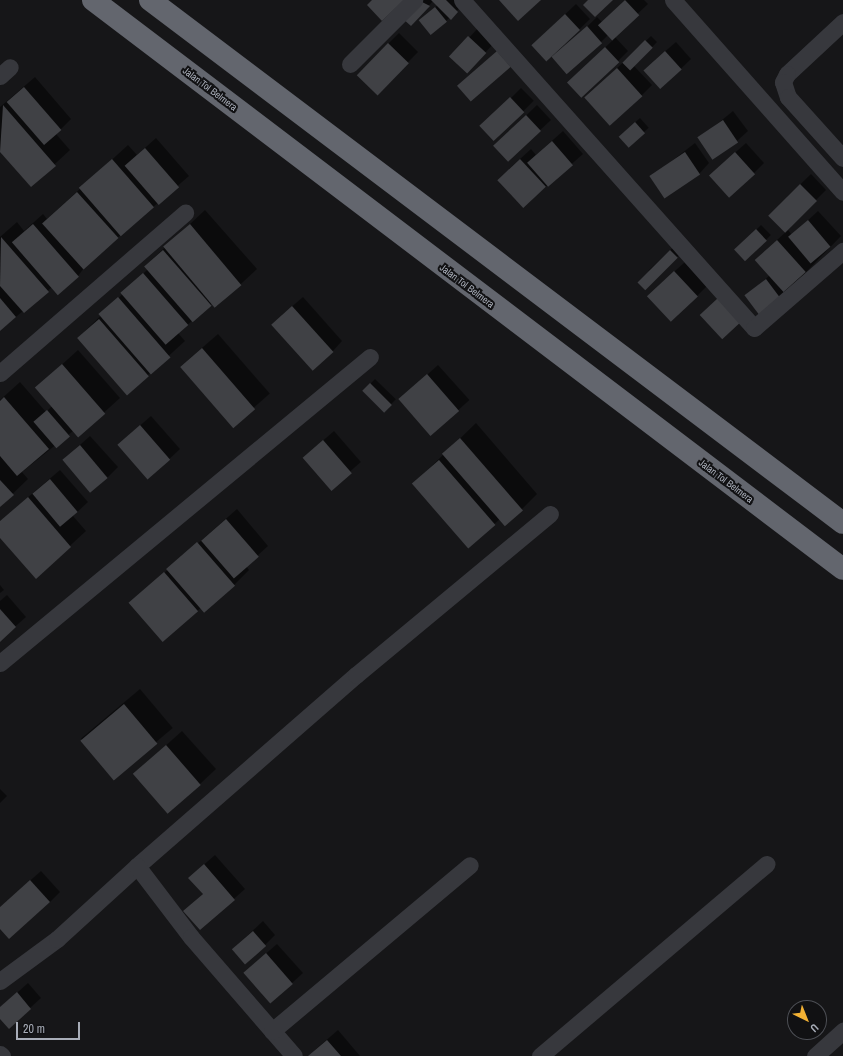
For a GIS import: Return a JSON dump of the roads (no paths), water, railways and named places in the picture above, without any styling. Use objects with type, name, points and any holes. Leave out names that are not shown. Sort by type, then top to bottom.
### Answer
[{"type":"highway","name":"Jalan Tol Belmera","points":[[93,0],[843,569]]},
{"type":"highway","points":[[150,0],[843,523]]},
{"type":"street","points":[[350,64],[414,0]]},
{"type":"street","points":[[462,0],[754,328],[843,251]]},
{"type":"street","points":[[673,0],[843,192]]},
{"type":"street","points":[[843,22],[786,74],[784,82],[788,97],[843,158]]},
{"type":"street","points":[[0,373],[185,213]]},
{"type":"street","points":[[0,663],[370,357]]},
{"type":"street","points":[[1,977],[57,939],[137,866],[356,675],[550,514]]},
{"type":"street","points":[[540,1056],[766,864]]},
{"type":"street","points":[[272,1031],[470,865]]},
{"type":"street","points":[[137,866],[191,937],[294,1056]]},
{"type":"street","points":[[815,1056],[843,1032]]}]
